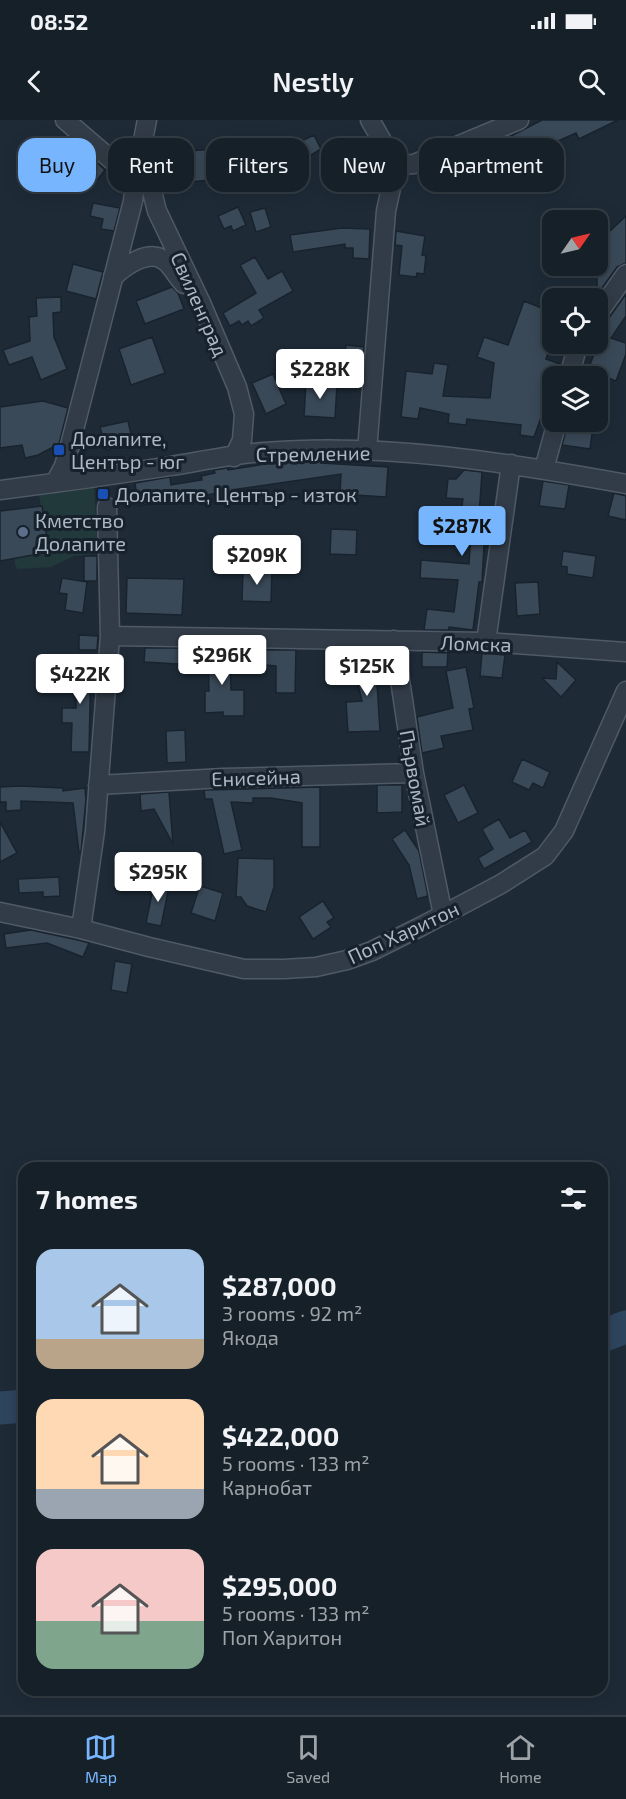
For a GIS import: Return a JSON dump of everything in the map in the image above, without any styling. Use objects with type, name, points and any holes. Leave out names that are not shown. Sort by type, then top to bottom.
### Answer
[{"type":"street","points":[[64,120],[108,157]]},
{"type":"street","points":[[144,138],[147,120]]},
{"type":"street","points":[[370,120],[380,138]]},
{"type":"street","points":[[407,164],[414,164],[519,120]]},
{"type":"street","points":[[55,483],[64,466],[134,201],[134,192]]},
{"type":"street","name":"Свиленград","points":[[152,192],[157,211],[201,303],[237,387],[244,414],[242,440],[234,457]]},
{"type":"street","points":[[368,451],[386,211],[390,192]]},
{"type":"street","points":[[113,277],[132,263],[144,258],[154,257],[165,260],[174,274],[201,303]]},
{"type":"street","points":[[608,299],[626,274]]},
{"type":"street","points":[[544,469],[554,432]]},
{"type":"street","name":"Стремление","points":[[0,490],[264,452],[331,450],[368,451],[511,464],[626,484]]},
{"type":"street","points":[[486,642],[511,464]]},
{"type":"street","points":[[81,929],[95,831],[110,636],[107,507]]},
{"type":"street","name":"Ломска","points":[[110,636],[486,642],[626,652]]},
{"type":"street","name":"Първомай","points":[[394,640],[414,772],[443,915]]},
{"type":"street","name":"Поп Харитон","points":[[0,912],[81,929],[244,969],[316,967],[347,960],[398,939],[501,884],[544,856],[564,831],[626,691]]},
{"type":"street","name":"Енисейна","points":[[98,785],[223,778],[414,772]]},
{"type":"green space","points":[[94,487],[96,554],[74,556],[51,567],[18,569],[15,565],[15,558],[49,552],[39,495]]},
{"type":"building","points":[[542,120],[618,120],[579,139],[576,133],[564,138],[512,138],[511,136]]},
{"type":"building","points":[[314,135],[321,149],[309,156],[309,138]]},
{"type":"building","points":[[206,150],[206,180],[194,182],[194,151]]},
{"type":"building","points":[[96,162],[105,170],[96,179]]},
{"type":"building","points":[[359,192],[375,192],[375,194]]},
{"type":"building","points":[[93,203],[120,208],[114,231],[101,229],[103,219],[90,216]]},
{"type":"building","points":[[238,207],[246,225],[233,231],[231,226],[224,229],[218,216]]},
{"type":"building","points":[[265,208],[271,227],[256,232],[250,212]]},
{"type":"building","points":[[626,216],[626,263],[617,267],[602,288],[597,287],[597,276],[608,276],[608,233]]},
{"type":"building","points":[[342,228],[370,229],[369,259],[353,258],[353,248],[345,248],[345,244],[293,252],[290,235]]},
{"type":"building","points":[[396,231],[425,236],[422,255],[426,256],[424,274],[417,273],[416,277],[399,275],[402,246],[395,245]]},
{"type":"building","points":[[255,257],[268,279],[282,271],[293,291],[259,310],[264,318],[251,326],[248,321],[242,325],[239,321],[230,326],[223,313],[256,293],[240,265]]},
{"type":"building","points":[[73,264],[103,272],[96,299],[66,291]]},
{"type":"building","points":[[172,287],[178,293],[184,309],[145,324],[136,301]]},
{"type":"building","points":[[626,294],[626,316],[611,338],[626,343],[626,354],[616,381],[608,378],[608,366],[590,366],[594,354],[608,354],[608,319]]},
{"type":"building","points":[[61,297],[61,312],[53,313],[54,337],[67,369],[41,380],[32,357],[9,365],[3,350],[30,341],[29,317],[37,316],[36,298]]},
{"type":"building","points":[[524,301],[542,308],[542,354],[548,354],[546,359],[560,364],[559,366],[542,366],[542,415],[534,437],[520,435],[521,425],[467,419],[466,425],[448,423],[449,414],[420,408],[418,419],[401,417],[406,371],[432,374],[434,363],[448,365],[443,396],[490,398],[494,363],[477,357],[484,337],[508,345]]},
{"type":"building","points":[[152,337],[165,373],[131,385],[119,349]]},
{"type":"building","points":[[346,345],[364,347],[361,376],[343,374]]},
{"type":"building","points":[[273,374],[286,404],[266,414],[252,383]]},
{"type":"building","points":[[306,382],[337,385],[335,418],[304,416]]},
{"type":"building","points":[[43,401],[68,408],[59,444],[38,455],[25,458],[22,445],[0,448],[0,407]]},
{"type":"building","points":[[128,421],[133,443],[106,450],[100,427]]},
{"type":"building","points":[[566,432],[592,432],[590,449],[562,445]]},
{"type":"building","points":[[321,461],[321,463],[388,467],[386,497],[340,494],[341,474],[232,490],[234,500],[220,503],[218,493],[138,506],[135,483],[170,477],[171,485],[202,480],[201,476],[215,473],[214,470]]},
{"type":"building","points":[[464,470],[482,472],[479,516],[490,518],[488,546],[484,546],[482,582],[479,582],[473,630],[449,627],[449,630],[424,630],[427,609],[454,612],[458,580],[420,578],[421,560],[469,564],[471,531],[458,530],[463,499],[446,498],[448,479],[456,479]]},
{"type":"building","points":[[543,481],[569,485],[565,509],[539,506]]},
{"type":"building","points":[[614,493],[626,496],[626,520],[608,516]]},
{"type":"building","name":"Кметство Долапите","points":[[42,506],[49,552],[0,561],[0,511]]},
{"type":"building","points":[[331,529],[357,530],[356,555],[330,554]]},
{"type":"building","points":[[563,551],[596,556],[593,578],[567,574],[567,567],[561,566]]},
{"type":"building","points":[[84,556],[97,556],[97,581],[84,581]]},
{"type":"building","points":[[243,570],[272,570],[271,602],[242,601]]},
{"type":"building","points":[[62,578],[87,582],[83,613],[65,610],[67,594],[59,593]]},
{"type":"building","points":[[127,578],[184,579],[182,615],[126,613]]},
{"type":"building","points":[[538,582],[540,614],[517,616],[515,583]]},
{"type":"building","points":[[79,635],[98,636],[97,650],[79,650]]},
{"type":"building","points":[[145,648],[180,648],[179,664],[144,662]]},
{"type":"building","points":[[208,649],[230,649],[231,690],[244,690],[244,716],[223,716],[223,712],[205,713],[205,691],[209,691]]},
{"type":"building","points":[[265,650],[296,650],[295,693],[276,693],[276,666],[265,665]]},
{"type":"building","points":[[422,652],[448,653],[447,667],[422,667]]},
{"type":"building","points":[[482,653],[505,655],[502,678],[480,676]]},
{"type":"building","points":[[67,658],[91,659],[89,752],[71,752],[72,723],[62,723],[62,708],[76,708],[76,673],[67,673]]},
{"type":"building","points":[[382,658],[388,681],[377,684],[380,731],[348,732],[346,702],[362,701],[353,665]]},
{"type":"building","points":[[557,662],[576,680],[561,697],[542,678],[556,679]]},
{"type":"building","points":[[466,667],[474,708],[469,709],[473,730],[441,736],[444,748],[422,753],[417,717],[453,708],[446,671]]},
{"type":"building","points":[[185,730],[186,762],[167,763],[166,731]]},
{"type":"building","points":[[522,759],[550,772],[543,788],[533,783],[529,790],[512,782]]},
{"type":"building","points":[[377,785],[402,785],[402,812],[377,813]]},
{"type":"building","points":[[464,785],[478,813],[458,823],[444,795]]},
{"type":"building","points":[[0,787],[63,788],[63,791],[85,788],[81,852],[79,852],[73,803],[21,801],[21,810],[6,811],[6,802],[0,802]]},
{"type":"building","points":[[320,787],[320,847],[302,847],[302,803],[271,798],[253,798],[253,803],[231,802],[242,850],[224,854],[212,799],[205,799],[204,790]]},
{"type":"building","points":[[169,792],[173,844],[154,809],[141,811],[140,794]]},
{"type":"building","points":[[499,819],[510,838],[525,830],[532,842],[484,869],[478,858],[493,849],[482,829]]},
{"type":"building","points":[[0,822],[17,853],[0,862]]},
{"type":"building","points":[[405,830],[419,851],[428,896],[417,899],[409,865],[392,839]]},
{"type":"building","points":[[238,858],[274,859],[274,887],[266,912],[247,906],[241,897],[236,897]]},
{"type":"building","points":[[59,877],[60,896],[43,897],[43,892],[19,893],[18,879]]},
{"type":"building","points":[[155,879],[170,882],[161,926],[146,923]]},
{"type":"building","points":[[197,885],[223,893],[215,921],[191,913],[199,888]]},
{"type":"building","points":[[323,901],[334,918],[327,922],[331,927],[313,939],[299,917]]},
{"type":"building","points":[[31,930],[89,943],[83,957],[47,943],[6,948],[4,934]]},
{"type":"building","points":[[115,961],[132,964],[127,993],[111,990]]},
{"type":"waterway","points":[[608,1334],[626,1327]]},
{"type":"waterway","points":[[0,1408],[18,1406]]},
{"type":"place","name":"Долапите, Център - юг","points":[[59,450]]},
{"type":"place","name":"Долапите, Център - изток","points":[[103,494]]},
{"type":"place","name":"Кметство Долапите","points":[[23,532]]}]
